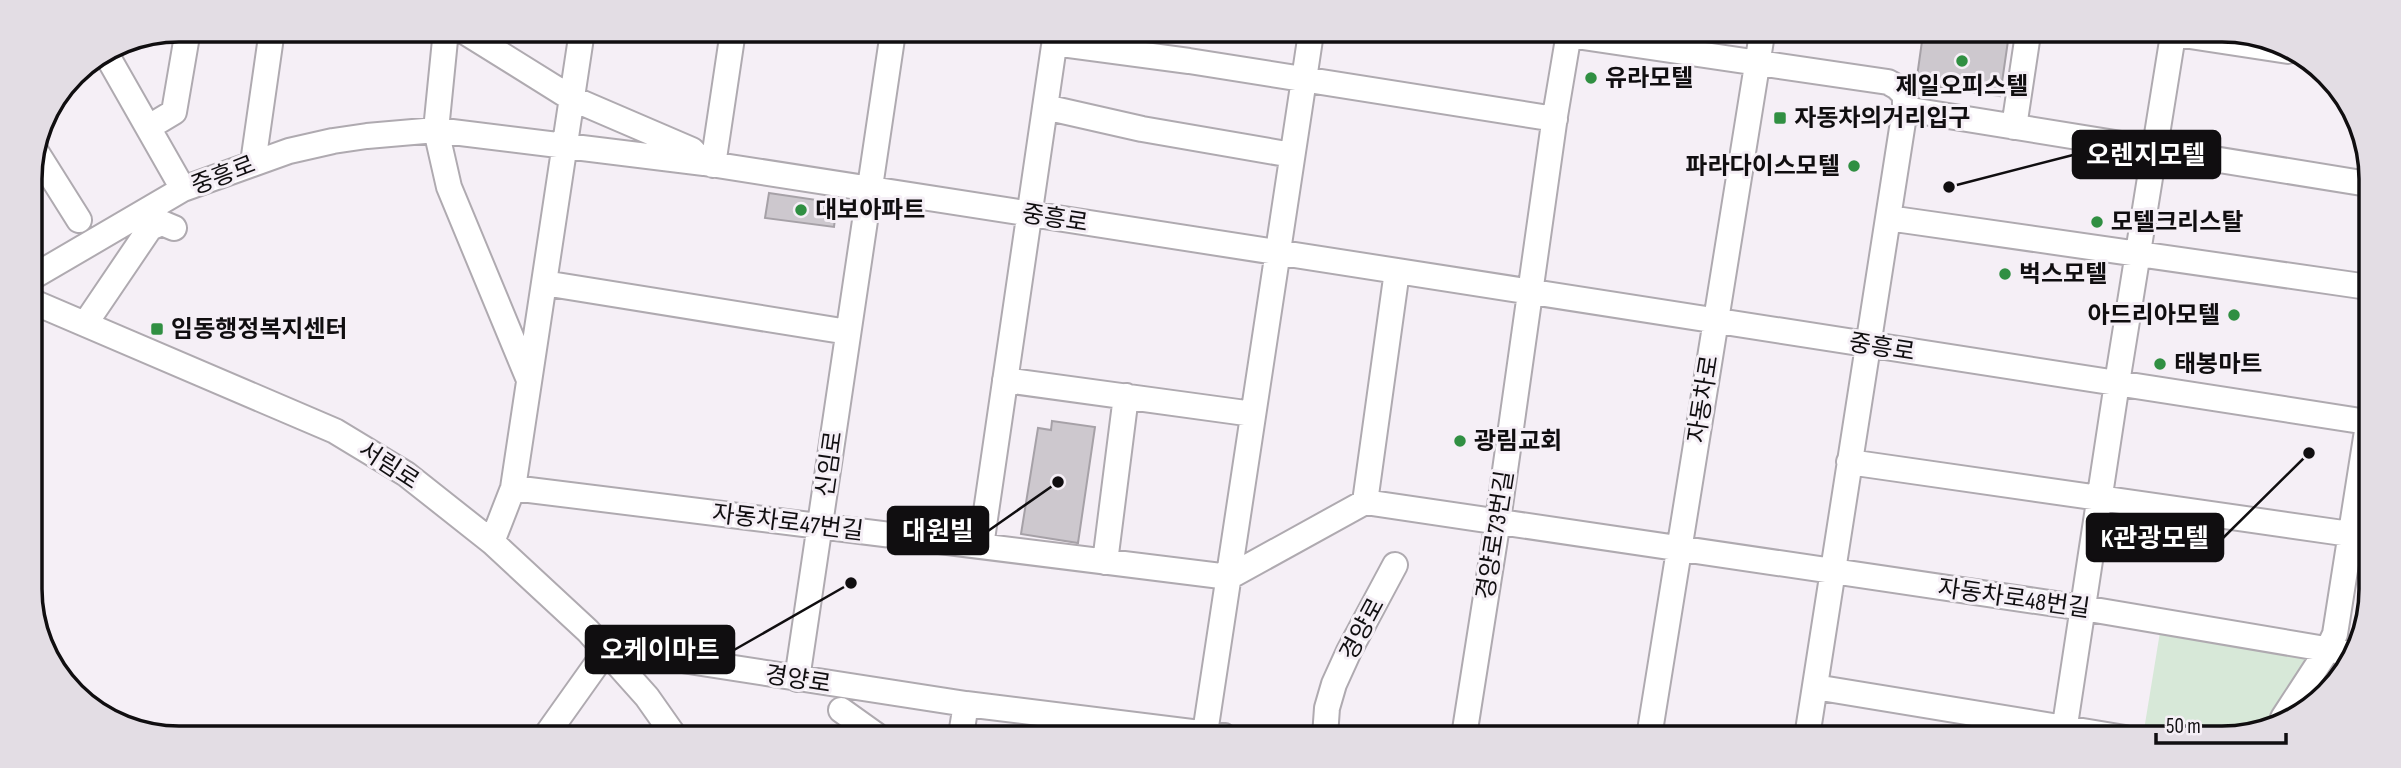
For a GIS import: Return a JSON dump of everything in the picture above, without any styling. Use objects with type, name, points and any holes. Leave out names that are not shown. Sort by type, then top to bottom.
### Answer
[{"type":"street","points":[[149,127],[174,112],[186,42]]},
{"type":"street","points":[[253,163],[270,42]]},
{"type":"street","points":[[445,42],[436,130],[449,187],[529,380]]},
{"type":"street","points":[[481,42],[571,98],[692,150],[708,164]]},
{"type":"street","points":[[492,542],[513,488],[580,42]]},
{"type":"street","points":[[708,164],[731,42]]},
{"type":"street","name":"신임로","points":[[797,679],[891,42]]},
{"type":"street","points":[[981,546],[1054,42]]},
{"type":"street","points":[[1083,42],[1555,119]]},
{"type":"street","points":[[1215,726],[1229,577],[1309,42]]},
{"type":"street","name":"경양로73번길","points":[[1466,726],[1568,42]]},
{"type":"street","points":[[1623,42],[1888,82],[1905,95],[1905,109],[1809,726]]},
{"type":"street","name":"자동차로","points":[[1651,726],[1761,42]]},
{"type":"street","points":[[2014,127],[2027,42]]},
{"type":"street","points":[[2065,726],[2172,42]]},
{"type":"street","points":[[110,60],[183,189]]},
{"type":"street","points":[[1045,107],[1142,129],[1292,155]]},
{"type":"street","points":[[1905,109],[2359,183]]},
{"type":"street","name":"중흥로","points":[[42,272],[183,189],[253,163],[333,141],[436,130],[708,164],[2359,421]]},
{"type":"street","points":[[43,163],[79,220]]},
{"type":"street","points":[[1888,218],[2359,286]]},
{"type":"street","points":[[85,324],[150,228],[162,223],[174,228]]},
{"type":"street","points":[[1366,502],[1397,271]]},
{"type":"street","points":[[544,283],[848,332]]},
{"type":"street","name":"서림로","points":[[42,306],[335,431],[406,474],[492,542],[606,651],[647,697],[667,726]]},
{"type":"street","points":[[1005,380],[1253,414]]},
{"type":"street","points":[[1105,562],[1126,397]]},
{"type":"street","points":[[1849,462],[2350,534]]},
{"type":"street","points":[[2294,705],[2338,651],[2335,634],[2359,479]]},
{"type":"street","name":"자동차로47번길","points":[[513,488],[1229,577]]},
{"type":"street","points":[[1229,577],[1366,502],[1678,546]]},
{"type":"street","name":"자동차로48번길","points":[[1678,546],[2082,607],[2338,651]]},
{"type":"street","name":"경양로","points":[[1326,726],[1327,708],[1334,684],[1395,565]]},
{"type":"street","points":[[553,726],[606,651]]},
{"type":"street","name":"경양로","points":[[606,651],[624,651],[966,704],[1148,726]]},
{"type":"street","points":[[1815,687],[1943,707],[2035,726]]},
{"type":"street","points":[[962,726],[966,704]]},
{"type":"street","name":"경양로","points":[[841,710],[863,726]]},
{"type":"green space","points":[[2161,626],[2305,655],[2307,667],[2274,716],[2231,726],[2145,726]]},
{"type":"building","name":"제일오피스텔","points":[[1922,42],[2008,42],[2000,96],[1916,84]]},
{"type":"building","name":"대보아파트","points":[[769,193],[837,203],[834,227],[765,218]]},
{"type":"building","points":[[1052,421],[1095,427],[1078,543],[1021,534],[1038,428],[1051,430]]},
{"type":"place","name":"제일오피스텔","points":[[1962,61]]},
{"type":"place","name":"유라모텔","points":[[1591,78]]},
{"type":"place","name":"자동차의거리입구","points":[[1780,118]]},
{"type":"place","name":"파라다이스모텔","points":[[1854,166]]},
{"type":"place","name":"오렌지모텔","points":[[1949,187]]},
{"type":"place","name":"대보아파트","points":[[801,210]]},
{"type":"place","name":"모텔크리스탈","points":[[2097,222]]},
{"type":"place","name":"벅스모텔","points":[[2005,274]]},
{"type":"place","name":"아드리아모텔","points":[[2234,315]]},
{"type":"place","name":"임동행정복지센터","points":[[157,329]]},
{"type":"place","name":"태봉마트","points":[[2160,364]]},
{"type":"place","name":"광림교회","points":[[1460,441]]},
{"type":"place","name":"K관광모텔","points":[[2309,453]]},
{"type":"place","name":"대원빌","points":[[1058,482]]},
{"type":"place","name":"오케이마트","points":[[851,583]]}]
